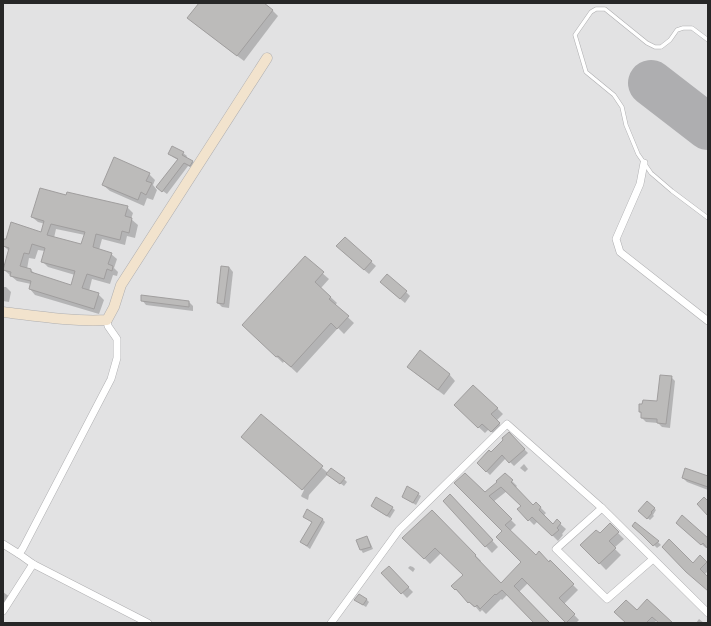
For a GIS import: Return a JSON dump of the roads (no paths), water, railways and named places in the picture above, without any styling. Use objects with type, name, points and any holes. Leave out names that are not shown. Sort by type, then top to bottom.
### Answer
[{"type":"street","points":[[19,554],[24,548],[111,379],[117,358],[117,339],[108,326],[107,320],[114,307],[121,285],[267,58]]},
{"type":"street","points":[[644,163],[640,184],[616,239],[620,252],[708,321]]},
{"type":"street","points":[[3,312],[62,319],[107,320]]},
{"type":"street","points":[[331,623],[399,530],[507,424],[602,508],[708,613]]},
{"type":"street","points":[[602,508],[556,549],[607,599],[653,558]]},
{"type":"street","points":[[3,544],[33,564],[148,623]]},
{"type":"street","points":[[3,611],[33,564]]},
{"type":"lane","points":[[708,40],[692,28],[683,28],[677,30],[670,40],[661,47],[655,47],[647,43],[605,9],[596,8],[591,12],[575,35],[586,72],[614,95],[622,107],[626,125],[638,154],[650,173],[708,218]]}]
